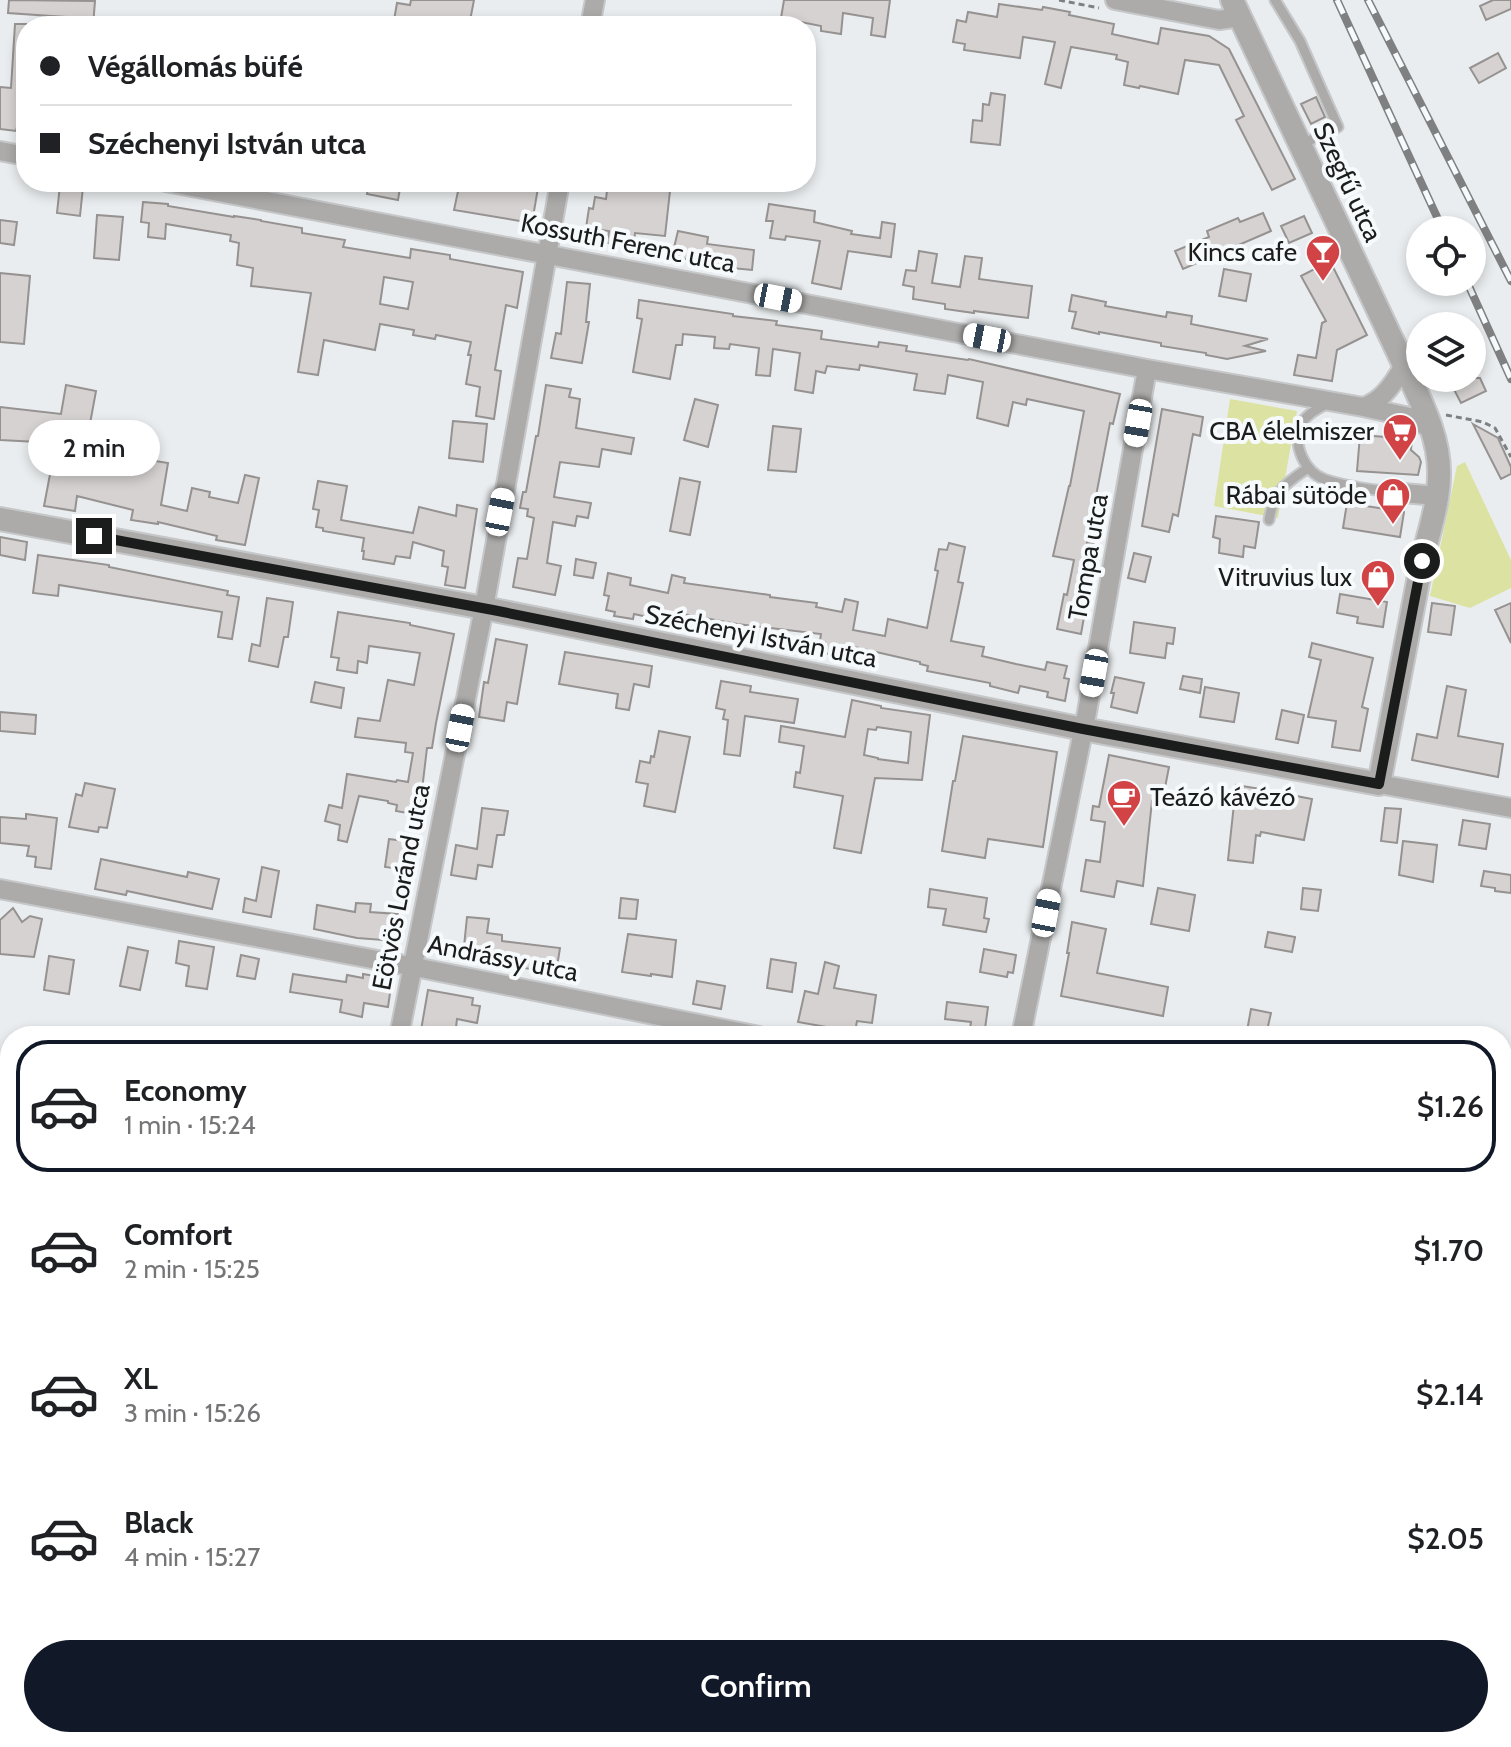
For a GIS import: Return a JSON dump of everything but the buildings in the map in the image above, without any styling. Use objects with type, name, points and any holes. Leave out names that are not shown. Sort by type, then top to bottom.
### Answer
[{"type":"street","points":[[1115,0],[1219,20],[1236,9]]},
{"type":"street","name":"Szegfű utca","points":[[1236,9],[1433,431],[1439,477],[1437,496],[1379,784]]},
{"type":"street","name":"Kossuth Ferenc utca","points":[[219,192],[1147,369],[1363,407],[1414,418],[1433,431]]},
{"type":"street","name":"Eötvös Loránd utca","points":[[401,1026],[484,608],[558,192]]},
{"type":"street","points":[[1363,407],[1372,405],[1383,396],[1404,365]]},
{"type":"street","name":"Tompa utca","points":[[1023,1026],[1083,729],[1147,369]]},
{"type":"street","points":[[1382,491],[1437,496]]},
{"type":"street","name":"Széchenyi István utca","points":[[0,519],[484,608],[1083,729],[1511,808]]},
{"type":"street","name":"Andrássy utca","points":[[0,889],[709,1026]]},
{"type":"lane","points":[[1275,0],[1300,41],[1338,127],[1300,145]]},
{"type":"lane","points":[[1331,402],[1309,415],[1300,425],[1297,443],[1301,456],[1308,468],[1320,478],[1382,491]]},
{"type":"lane","points":[[1269,520],[1272,501],[1286,484],[1308,468]]},
{"type":"path","points":[[1459,417],[1495,428],[1511,457]]},
{"type":"green space","points":[[1230,399],[1297,411],[1278,518],[1214,506]]},
{"type":"green space","points":[[1465,462],[1511,560],[1511,588],[1470,608],[1430,596],[1457,466]]},
{"type":"railway","points":[[1337,0],[1437,216]]},
{"type":"railway","points":[[1368,0],[1511,281]]},
{"type":"railway","points":[[1473,296],[1511,379]]},
{"type":"place","name":"Kincs cafe","points":[[1323,283]]},
{"type":"place","name":"CBA élelmiszer","points":[[1400,462]]},
{"type":"place","name":"Rábai sütöde","points":[[1393,526]]},
{"type":"place","name":"Vitruvius lux","points":[[1378,608]]},
{"type":"place","name":"Teázó kávézó","points":[[1124,828]]},
{"type":"route","points":[[94,536],[493,610],[1083,729],[1379,784],[1422,561]]}]
